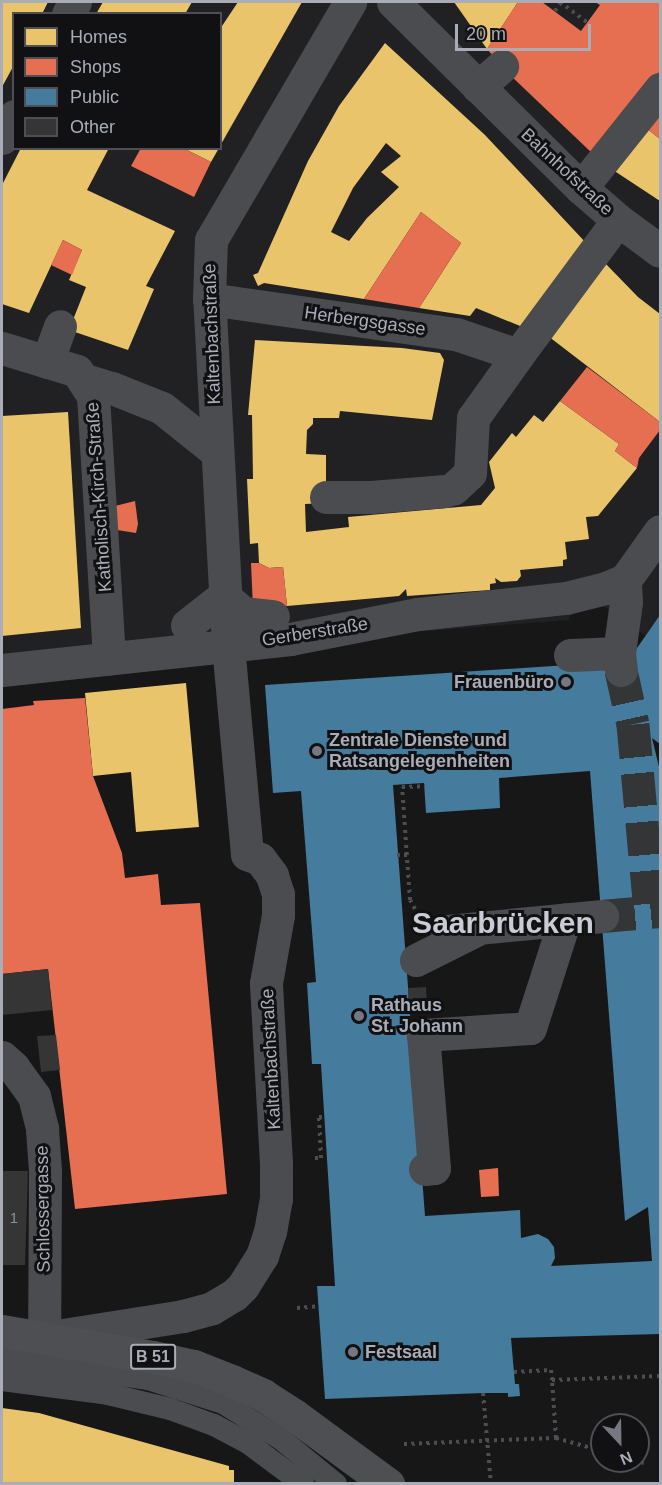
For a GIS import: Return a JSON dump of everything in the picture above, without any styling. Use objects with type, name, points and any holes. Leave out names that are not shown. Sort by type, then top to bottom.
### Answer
[{"type":"main road","name":"B 51","points":[[2,1331],[153,1357],[194,1366],[232,1381],[263,1395],[294,1414],[388,1484]]},
{"type":"street","name":"Kaltenbachstraße","points":[[44,1338],[175,1317],[212,1308],[234,1295],[243,1286],[262,1256],[270,1232],[276,1199],[276,1163],[266,983],[278,915],[278,894],[272,875],[260,859],[247,854],[224,596],[209,299],[211,240],[350,2]]},
{"type":"street","name":"Bahnhofstraße","points":[[393,2],[581,188],[618,220],[660,251]]},
{"type":"street","points":[[478,87],[502,66]]},
{"type":"street","points":[[581,188],[660,89]]},
{"type":"street","points":[[2,138],[12,120]]},
{"type":"street","points":[[326,497],[370,497],[449,490],[470,473],[473,418],[618,220]]},
{"type":"street","name":"Herbergsgasse","points":[[209,299],[456,334],[518,355]]},
{"type":"street","points":[[47,362],[60,326]]},
{"type":"street","name":"Katholisch-Kirch-Straße","points":[[2,348],[77,371],[85,380],[93,396],[109,659]]},
{"type":"street","points":[[85,380],[162,408],[217,452]]},
{"type":"street","points":[[570,655],[620,661],[626,580],[660,531]]},
{"type":"street","name":"Gerberstraße","points":[[2,670],[290,639],[418,614],[566,598],[606,588],[626,580]]},
{"type":"street","points":[[187,626],[224,596],[243,613],[273,616]]},
{"type":"street","points":[[447,931],[602,916]]},
{"type":"street","points":[[425,1169],[434,1168],[423,1035],[530,1028],[565,919]]},
{"type":"street","points":[[416,960],[481,928]]},
{"type":"street","name":"Schlossergasse","points":[[2,1058],[13,1068],[34,1096],[42,1129],[45,1171],[44,1338]]},
{"type":"lane","points":[[2,1358],[148,1379],[223,1403],[281,1439],[336,1484]]},
{"type":"lane","points":[[2,1380],[108,1394],[170,1409],[214,1425],[248,1443],[303,1484]]},
{"type":"path","points":[[555,11],[561,2],[587,22]]},
{"type":"path","points":[[415,909],[410,900],[402,787],[425,786]]},
{"type":"path","points":[[397,855],[407,855]]},
{"type":"path","points":[[320,1146],[319,1117],[325,1117]]},
{"type":"path","points":[[297,1308],[318,1306]]},
{"type":"path","points":[[514,1372],[551,1370],[556,1438]]},
{"type":"path","points":[[552,1380],[660,1376]]},
{"type":"path","points":[[483,1393],[490,1484]]},
{"type":"path","points":[[397,1444],[556,1438],[590,1448]]},
{"type":"shaded area","points":[[2,2],[660,2],[660,646],[572,584],[569,620],[415,632],[2,685]]},
{"type":"building: Homes","points":[[2,2],[48,2],[43,12],[12,12],[12,69],[2,87]]},
{"type":"building: Homes","points":[[103,2],[192,2],[186,12],[97,12]]},
{"type":"building: Homes","points":[[238,2],[302,2],[222,142],[222,26]]},
{"type":"building: Homes","points":[[454,2],[518,2],[487,49]]},
{"type":"building: Homes","points":[[385,43],[485,135],[587,244],[525,328],[476,308],[470,316],[419,308],[461,243],[421,212],[364,299],[264,283],[258,286],[253,275],[258,273],[308,161],[339,106]],"holes":[[[386,143],[401,156],[381,172],[399,187],[367,218],[349,241],[331,232],[353,188]]]},
{"type":"building: Homes","points":[[645,127],[660,139],[660,201],[616,172],[615,167]]},
{"type":"building: Homes","points":[[20,150],[108,150],[87,190],[175,231],[146,286],[154,289],[128,350],[69,330],[86,287],[69,280],[82,250],[63,240],[29,313],[2,304],[2,185]]},
{"type":"building: Homes","points":[[187,150],[218,150],[211,162]]},
{"type":"building: Homes","points":[[604,262],[638,297],[660,314],[660,422],[548,336]]},
{"type":"building: Homes","points":[[255,340],[402,348],[440,353],[444,360],[432,420],[340,411],[339,418],[313,418],[313,424],[307,430],[306,454],[326,455],[326,503],[305,504],[306,532],[349,527],[348,517],[481,505],[495,488],[489,462],[512,433],[516,437],[534,415],[543,422],[560,401],[619,444],[615,451],[637,468],[598,516],[586,517],[589,539],[565,542],[567,559],[563,560],[563,566],[520,570],[521,576],[517,581],[501,582],[495,578],[496,583],[490,584],[490,590],[407,596],[406,589],[399,596],[287,606],[283,567],[269,568],[259,563],[258,543],[250,544],[247,479],[253,479],[252,415],[248,415]]},
{"type":"building: Homes","points":[[68,412],[81,628],[2,636],[2,416]]},
{"type":"building: Homes","points":[[186,683],[199,827],[136,832],[131,772],[93,776],[85,693]]},
{"type":"building: Homes","points":[[2,1408],[39,1413],[229,1466],[229,1470],[234,1470],[234,1484],[2,1484]]},
{"type":"building: Shops","points":[[518,2],[542,2],[581,31],[600,5],[595,2],[660,2],[660,71],[594,155],[509,74],[487,49]]},
{"type":"building: Shops","points":[[660,108],[660,139],[645,127]]},
{"type":"building: Shops","points":[[140,150],[187,150],[211,162],[194,197],[131,166]]},
{"type":"building: Shops","points":[[421,212],[461,243],[419,308],[364,299]]},
{"type":"building: Shops","points":[[63,240],[82,250],[72,275],[51,265]]},
{"type":"building: Shops","points":[[587,367],[660,422],[660,430],[639,458],[637,468],[615,451],[619,444],[560,401]]},
{"type":"building: Shops","points":[[135,501],[138,524],[136,533],[117,530],[115,506]]},
{"type":"building: Shops","points":[[251,563],[259,563],[269,568],[283,567],[287,606],[253,608]]},
{"type":"building: Shops","points":[[85,698],[93,776],[122,853],[125,878],[158,874],[161,905],[200,903],[227,1194],[75,1209],[48,969],[2,974],[2,709],[34,705],[33,701]]},
{"type":"building: Shops","points":[[498,1168],[499,1196],[481,1197],[479,1170]]},
{"type":"building: Public","name":"Rathaus St. Johann","points":[[660,615],[660,744],[652,738],[660,771],[660,1334],[511,1338],[515,1384],[519,1384],[520,1396],[508,1397],[508,1393],[483,1393],[325,1399],[317,1286],[335,1286],[321,1064],[312,1064],[307,983],[316,982],[301,791],[273,793],[265,685],[628,661]],"holes":[[[590,771],[625,1221],[648,1207],[652,1261],[551,1266],[555,1258],[554,1247],[548,1239],[538,1234],[521,1238],[520,1210],[425,1216],[393,785],[424,783],[426,813],[500,808],[499,778]]]},
{"type":"building: Other","points":[[48,969],[52,1010],[2,1015],[2,974]]},
{"type":"building: Other","points":[[426,987],[427,1006],[409,1007],[408,988]]},
{"type":"building: Other","points":[[56,1035],[60,1070],[41,1072],[37,1036]]},
{"type":"building: Other","points":[[2,1171],[28,1171],[25,1265],[2,1265]]},
{"type":"tunnel","points":[[621,670],[633,724],[650,912]]},
{"type":"tunnel","points":[[602,916],[660,911]]},
{"type":"place","name":"Frauenbüro","points":[[566,682]]},
{"type":"place","name":"Zentrale Dienste und Ratsangelegenheiten","points":[[317,751]]},
{"type":"place","name":"Rathaus St. Johann","points":[[359,1016]]},
{"type":"place","name":"Festsaal","points":[[353,1352]]},
{"type":"district","name":"Saarbrücken","points":[[503,923]]}]
